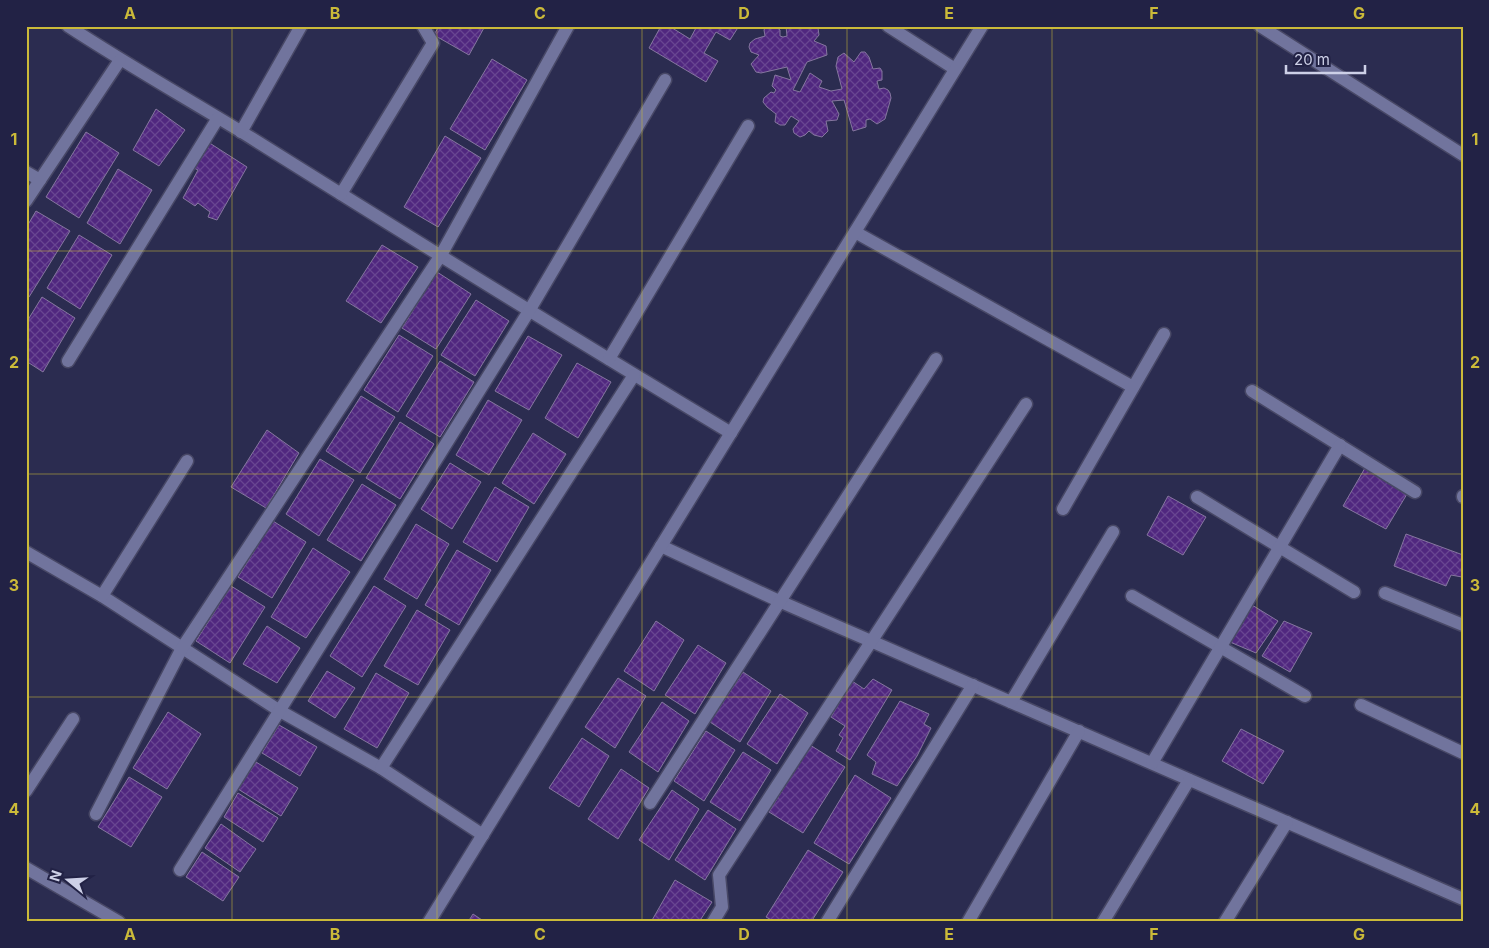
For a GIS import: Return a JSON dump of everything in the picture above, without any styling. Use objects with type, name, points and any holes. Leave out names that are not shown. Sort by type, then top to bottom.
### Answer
[{"type":"street","points":[[68,26],[120,60],[241,132],[529,311],[731,433]]},
{"type":"street","points":[[241,132],[301,26]]},
{"type":"street","points":[[341,194],[433,43],[423,26]]},
{"type":"street","points":[[96,814],[182,648],[441,255],[568,26]]},
{"type":"street","points":[[888,26],[955,69]]},
{"type":"street","points":[[429,922],[982,26]]},
{"type":"street","points":[[1260,26],[1463,155]]},
{"type":"street","points":[[26,201],[120,60]]},
{"type":"street","points":[[180,870],[529,311],[665,80]]},
{"type":"street","points":[[68,361],[218,118]]},
{"type":"street","points":[[609,359],[748,126]]},
{"type":"street","points":[[26,172],[40,180]]},
{"type":"street","points":[[855,232],[1133,387]]},
{"type":"street","points":[[1063,509],[1164,334]]},
{"type":"street","points":[[650,803],[936,359]]},
{"type":"street","points":[[380,768],[634,374]]},
{"type":"street","points":[[1252,391],[1415,492]]},
{"type":"street","points":[[713,922],[722,907],[719,875],[1026,404]]},
{"type":"street","points":[[1152,763],[1340,445]]},
{"type":"street","points":[[102,596],[187,461]]},
{"type":"street","points":[[1196,497],[1354,592]]},
{"type":"street","points":[[1011,702],[1113,532]]},
{"type":"street","points":[[661,546],[779,601],[1463,899]]},
{"type":"street","points":[[26,552],[102,596],[280,711],[380,768],[483,834]]},
{"type":"street","points":[[1385,593],[1463,625]]},
{"type":"street","points":[[1132,596],[1305,696]]},
{"type":"street","points":[[827,922],[973,685]]},
{"type":"street","points":[[1361,705],[1463,753]]},
{"type":"street","points":[[26,791],[73,719]]},
{"type":"street","points":[[968,922],[1079,732]]},
{"type":"street","points":[[1103,922],[1189,780]]},
{"type":"street","points":[[1226,922],[1287,822]]},
{"type":"street","points":[[26,868],[118,922]]},
{"type":"building","points":[[439,26],[485,26],[469,55],[434,35]]},
{"type":"building","points":[[661,26],[669,26],[690,39],[697,26],[739,26],[730,40],[716,32],[704,53],[718,61],[706,82],[649,48]]},
{"type":"building","points":[[766,26],[775,26],[780,30],[780,36],[783,37],[787,36],[786,26],[818,28],[819,35],[814,41],[826,46],[827,55],[807,62],[793,90],[800,92],[810,73],[822,81],[819,87],[831,91],[842,89],[836,66],[838,57],[844,53],[854,62],[861,52],[865,52],[873,69],[880,68],[882,71],[882,80],[877,81],[879,89],[884,88],[890,93],[891,98],[885,119],[877,124],[870,119],[866,120],[866,127],[853,131],[844,100],[832,101],[839,114],[837,120],[826,121],[828,131],[822,137],[814,135],[809,131],[800,137],[794,133],[793,129],[799,121],[791,116],[785,125],[775,122],[776,114],[763,102],[764,98],[776,90],[772,86],[775,75],[791,80],[787,67],[761,73],[756,72],[751,64],[759,55],[751,52],[750,43],[755,39],[765,36],[764,30]]},
{"type":"building","points":[[492,59],[527,80],[485,150],[450,129]]},
{"type":"building","points":[[156,109],[185,130],[159,166],[133,150]]},
{"type":"building","points":[[86,132],[119,153],[79,218],[46,197]]},
{"type":"building","points":[[445,136],[481,158],[438,227],[404,207]]},
{"type":"building","points":[[208,142],[247,167],[217,220],[208,217],[210,212],[198,203],[195,206],[183,198],[198,170],[194,168]]},
{"type":"building","points":[[118,169],[152,190],[120,244],[87,223]]},
{"type":"building","points":[[36,211],[70,231],[29,297],[26,295],[26,228]]},
{"type":"building","points":[[79,235],[112,255],[80,309],[47,288]]},
{"type":"building","points":[[382,245],[418,267],[381,323],[346,301]]},
{"type":"building","points":[[437,272],[471,294],[436,349],[402,328]]},
{"type":"building","points":[[42,297],[75,318],[43,372],[26,361],[26,323]]},
{"type":"building","points":[[476,300],[509,321],[475,376],[441,355]]},
{"type":"building","points":[[399,335],[433,356],[398,412],[364,390]]},
{"type":"building","points":[[528,336],[562,355],[529,410],[495,391]]},
{"type":"building","points":[[440,361],[474,382],[440,437],[406,416]]},
{"type":"building","points":[[577,363],[611,382],[578,438],[545,418]]},
{"type":"building","points":[[361,396],[395,417],[360,473],[326,451]]},
{"type":"building","points":[[488,400],[522,420],[489,475],[456,455]]},
{"type":"building","points":[[400,422],[434,444],[400,499],[366,478]]},
{"type":"building","points":[[267,430],[299,453],[266,508],[231,487]]},
{"type":"building","points":[[533,433],[566,454],[534,504],[502,483]]},
{"type":"building","points":[[320,459],[354,480],[319,536],[286,514]]},
{"type":"building","points":[[450,463],[481,482],[452,529],[421,509]]},
{"type":"building","points":[[1365,468],[1407,494],[1386,529],[1343,506]]},
{"type":"building","points":[[362,484],[396,505],[361,561],[327,540]]},
{"type":"building","points":[[495,487],[529,507],[497,562],[463,542]]},
{"type":"building","points":[[1168,496],[1206,517],[1183,555],[1147,535]]},
{"type":"building","points":[[273,521],[306,542],[272,598],[238,577]]},
{"type":"building","points":[[416,524],[449,544],[417,599],[384,579]]},
{"type":"building","points":[[1406,534],[1463,555],[1462,577],[1451,575],[1446,586],[1394,566]]},
{"type":"building","points":[[313,548],[350,572],[306,638],[271,617]]},
{"type":"building","points":[[457,550],[491,570],[459,625],[425,605]]},
{"type":"building","points":[[231,586],[265,607],[230,663],[196,641]]},
{"type":"building","points":[[374,586],[406,606],[362,677],[330,656]]},
{"type":"building","points":[[1252,605],[1278,621],[1256,653],[1230,642]]},
{"type":"building","points":[[417,610],[450,630],[418,685],[384,666]]},
{"type":"building","points":[[656,621],[684,640],[654,691],[624,671]]},
{"type":"building","points":[[1284,621],[1312,633],[1290,672],[1262,656]]},
{"type":"building","points":[[267,626],[300,648],[277,683],[243,664]]},
{"type":"building","points":[[698,645],[726,663],[695,714],[665,695]]},
{"type":"building","points":[[327,671],[355,688],[335,718],[308,701]]},
{"type":"building","points":[[743,672],[771,691],[740,742],[710,722]]},
{"type":"building","points":[[376,673],[409,693],[377,748],[344,729]]},
{"type":"building","points":[[618,678],[646,696],[615,748],[585,727]]},
{"type":"building","points":[[873,679],[892,690],[850,760],[836,751],[843,738],[839,735],[845,726],[831,717],[852,681],[864,689]]},
{"type":"building","points":[[780,694],[808,713],[777,764],[747,744]]},
{"type":"building","points":[[900,701],[929,714],[924,724],[931,728],[917,756],[897,786],[872,774],[876,762],[867,755]]},
{"type":"building","points":[[662,702],[689,721],[658,772],[629,752]]},
{"type":"building","points":[[168,712],[201,734],[167,789],[133,768]]},
{"type":"building","points":[[279,725],[317,747],[300,776],[262,753]]},
{"type":"building","points":[[1241,729],[1284,751],[1263,784],[1222,761]]},
{"type":"building","points":[[706,731],[735,750],[704,801],[674,781]]},
{"type":"building","points":[[582,738],[609,756],[579,807],[549,788]]},
{"type":"building","points":[[810,745],[845,767],[803,833],[769,812]]},
{"type":"building","points":[[743,752],[771,770],[740,821],[710,802]]},
{"type":"building","points":[[256,762],[298,788],[281,816],[238,789]]},
{"type":"building","points":[[621,769],[649,788],[618,839],[588,819]]},
{"type":"building","points":[[855,775],[891,798],[849,864],[814,843]]},
{"type":"building","points":[[129,777],[162,797],[131,847],[98,827]]},
{"type":"building","points":[[672,790],[699,809],[669,860],[639,840]]},
{"type":"building","points":[[238,793],[278,818],[263,842],[224,817]]},
{"type":"building","points":[[708,810],[736,829],[705,880],[675,860]]},
{"type":"building","points":[[221,824],[256,849],[240,872],[205,848]]},
{"type":"building","points":[[808,850],[843,872],[811,922],[775,922],[766,917]]},
{"type":"building","points":[[202,852],[239,877],[223,901],[186,877]]},
{"type":"building","points":[[675,880],[712,902],[699,922],[651,922]]},
{"type":"building","points":[[473,914],[485,922],[468,922]]}]
